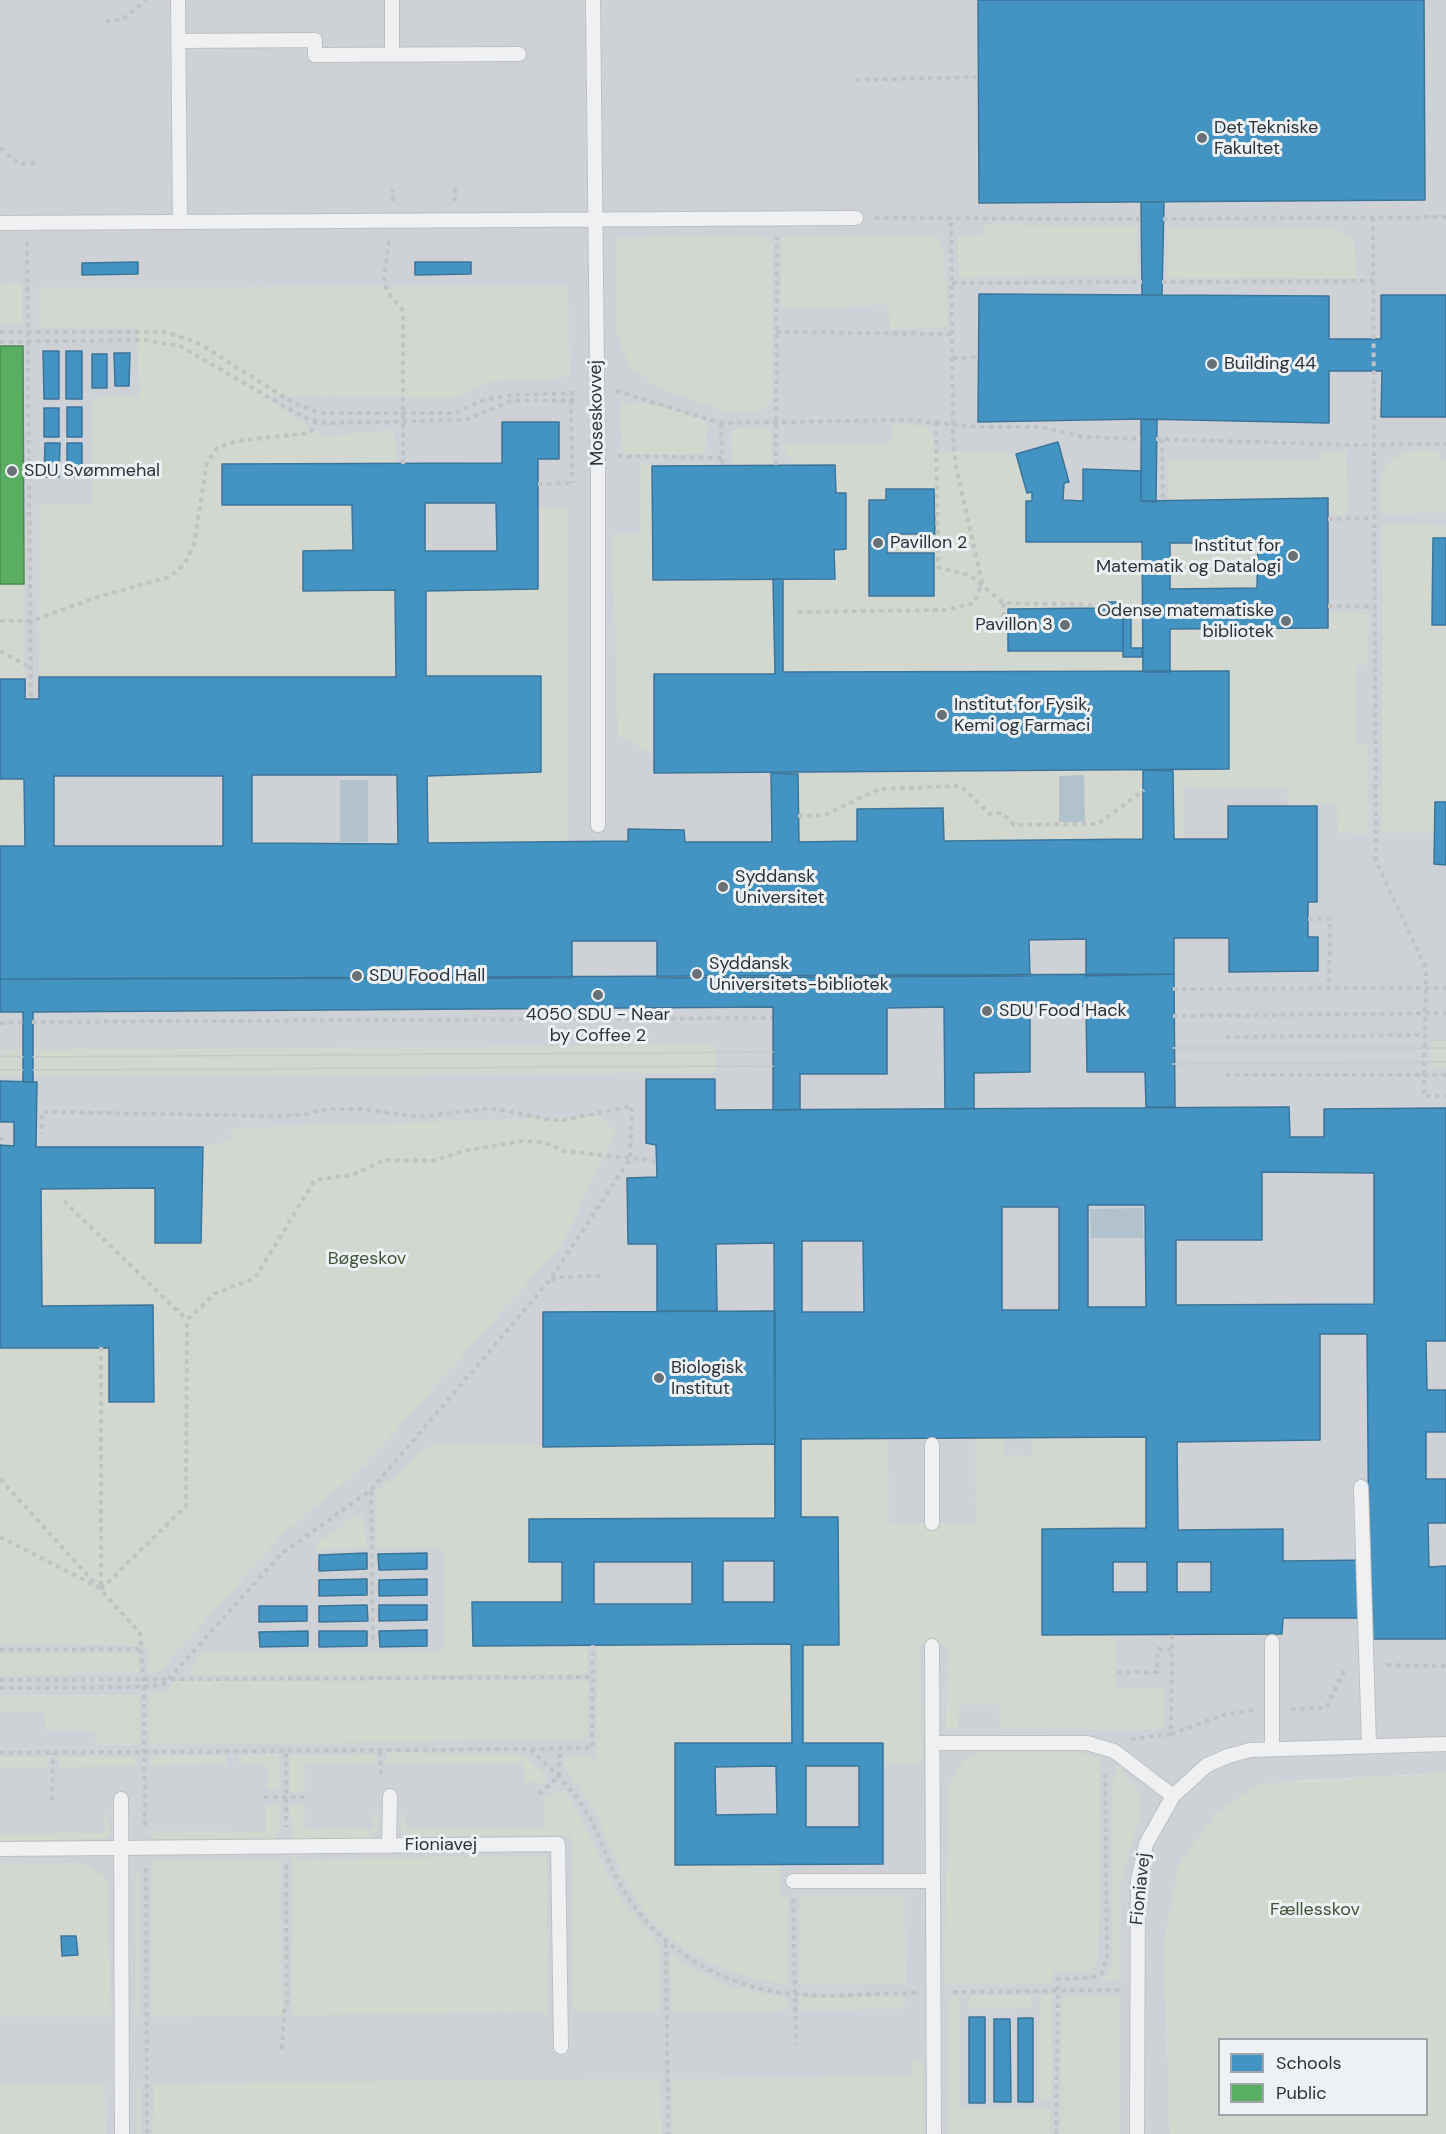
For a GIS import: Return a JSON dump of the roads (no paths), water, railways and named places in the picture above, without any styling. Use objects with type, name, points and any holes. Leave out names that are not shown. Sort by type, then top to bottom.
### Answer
[{"type":"lane","points":[[178,0],[180,222]]},
{"type":"lane","points":[[392,0],[393,55]]},
{"type":"lane","name":"Moseskovvej","points":[[593,0],[598,483],[598,825]]},
{"type":"lane","points":[[178,41],[315,40],[315,55],[519,54]]},
{"type":"lane","points":[[0,223],[856,218]]},
{"type":"lane","points":[[932,1445],[932,1523]]},
{"type":"lane","points":[[1361,1487],[1369,1746]]},
{"type":"lane","points":[[1272,1641],[1272,1749]]},
{"type":"lane","points":[[932,1646],[934,2134]]},
{"type":"lane","points":[[932,1743],[1087,1743],[1114,1751],[1173,1796]]},
{"type":"lane","name":"Fioniavej","points":[[1137,2134],[1138,1880],[1146,1844],[1173,1796],[1207,1765],[1250,1750],[1446,1744]]},
{"type":"lane","points":[[385,1791],[389,1846]]},
{"type":"lane","points":[[121,1799],[122,2134]]},
{"type":"lane","name":"Fioniavej","points":[[0,1849],[558,1844],[561,2047]]},
{"type":"lane","points":[[793,1888],[933,1881]]},
{"type":"tram line","points":[[1173,1048],[1446,1048]]},
{"type":"tram line","points":[[33,1057],[773,1052]]},
{"type":"tram line","points":[[0,1056],[23,1057]]},
{"type":"tram line","points":[[1173,1064],[1446,1062]]},
{"type":"tram line","points":[[33,1070],[773,1066]]},
{"type":"tram line","points":[[0,1070],[23,1070]]},
{"type":"place","name":"Det Tekniske Fakultet","points":[[1202,138]]},
{"type":"place","name":"Building 44","points":[[1212,364]]},
{"type":"place","name":"SDU Svømmehal","points":[[12,471]]},
{"type":"place","name":"Pavillon 2","points":[[878,543]]},
{"type":"place","name":"Institut for Matematik og Datalogi","points":[[1293,556]]},
{"type":"place","name":"Odense matematiske bibliotek","points":[[1286,621]]},
{"type":"place","name":"Pavillon 3","points":[[1065,625]]},
{"type":"place","name":"Institut for Fysik, Kemi og Farmaci","points":[[942,715]]},
{"type":"place","name":"Syddansk Universitet","points":[[723,887]]},
{"type":"place","name":"Syddansk Universitets-bibliotek","points":[[697,974]]},
{"type":"place","name":"SDU Food Hall","points":[[357,976]]},
{"type":"place","name":"4050 SDU - Near by Coffee 2","points":[[598,995]]},
{"type":"place","name":"SDU Food Hack","points":[[987,1011]]},
{"type":"place","name":"Biologisk Institut","points":[[659,1378]]},
{"type":"park label","name":"Bøgeskov","points":[[367,1259]]},
{"type":"park label","name":"Fællesskov","points":[[1315,1910]]}]
